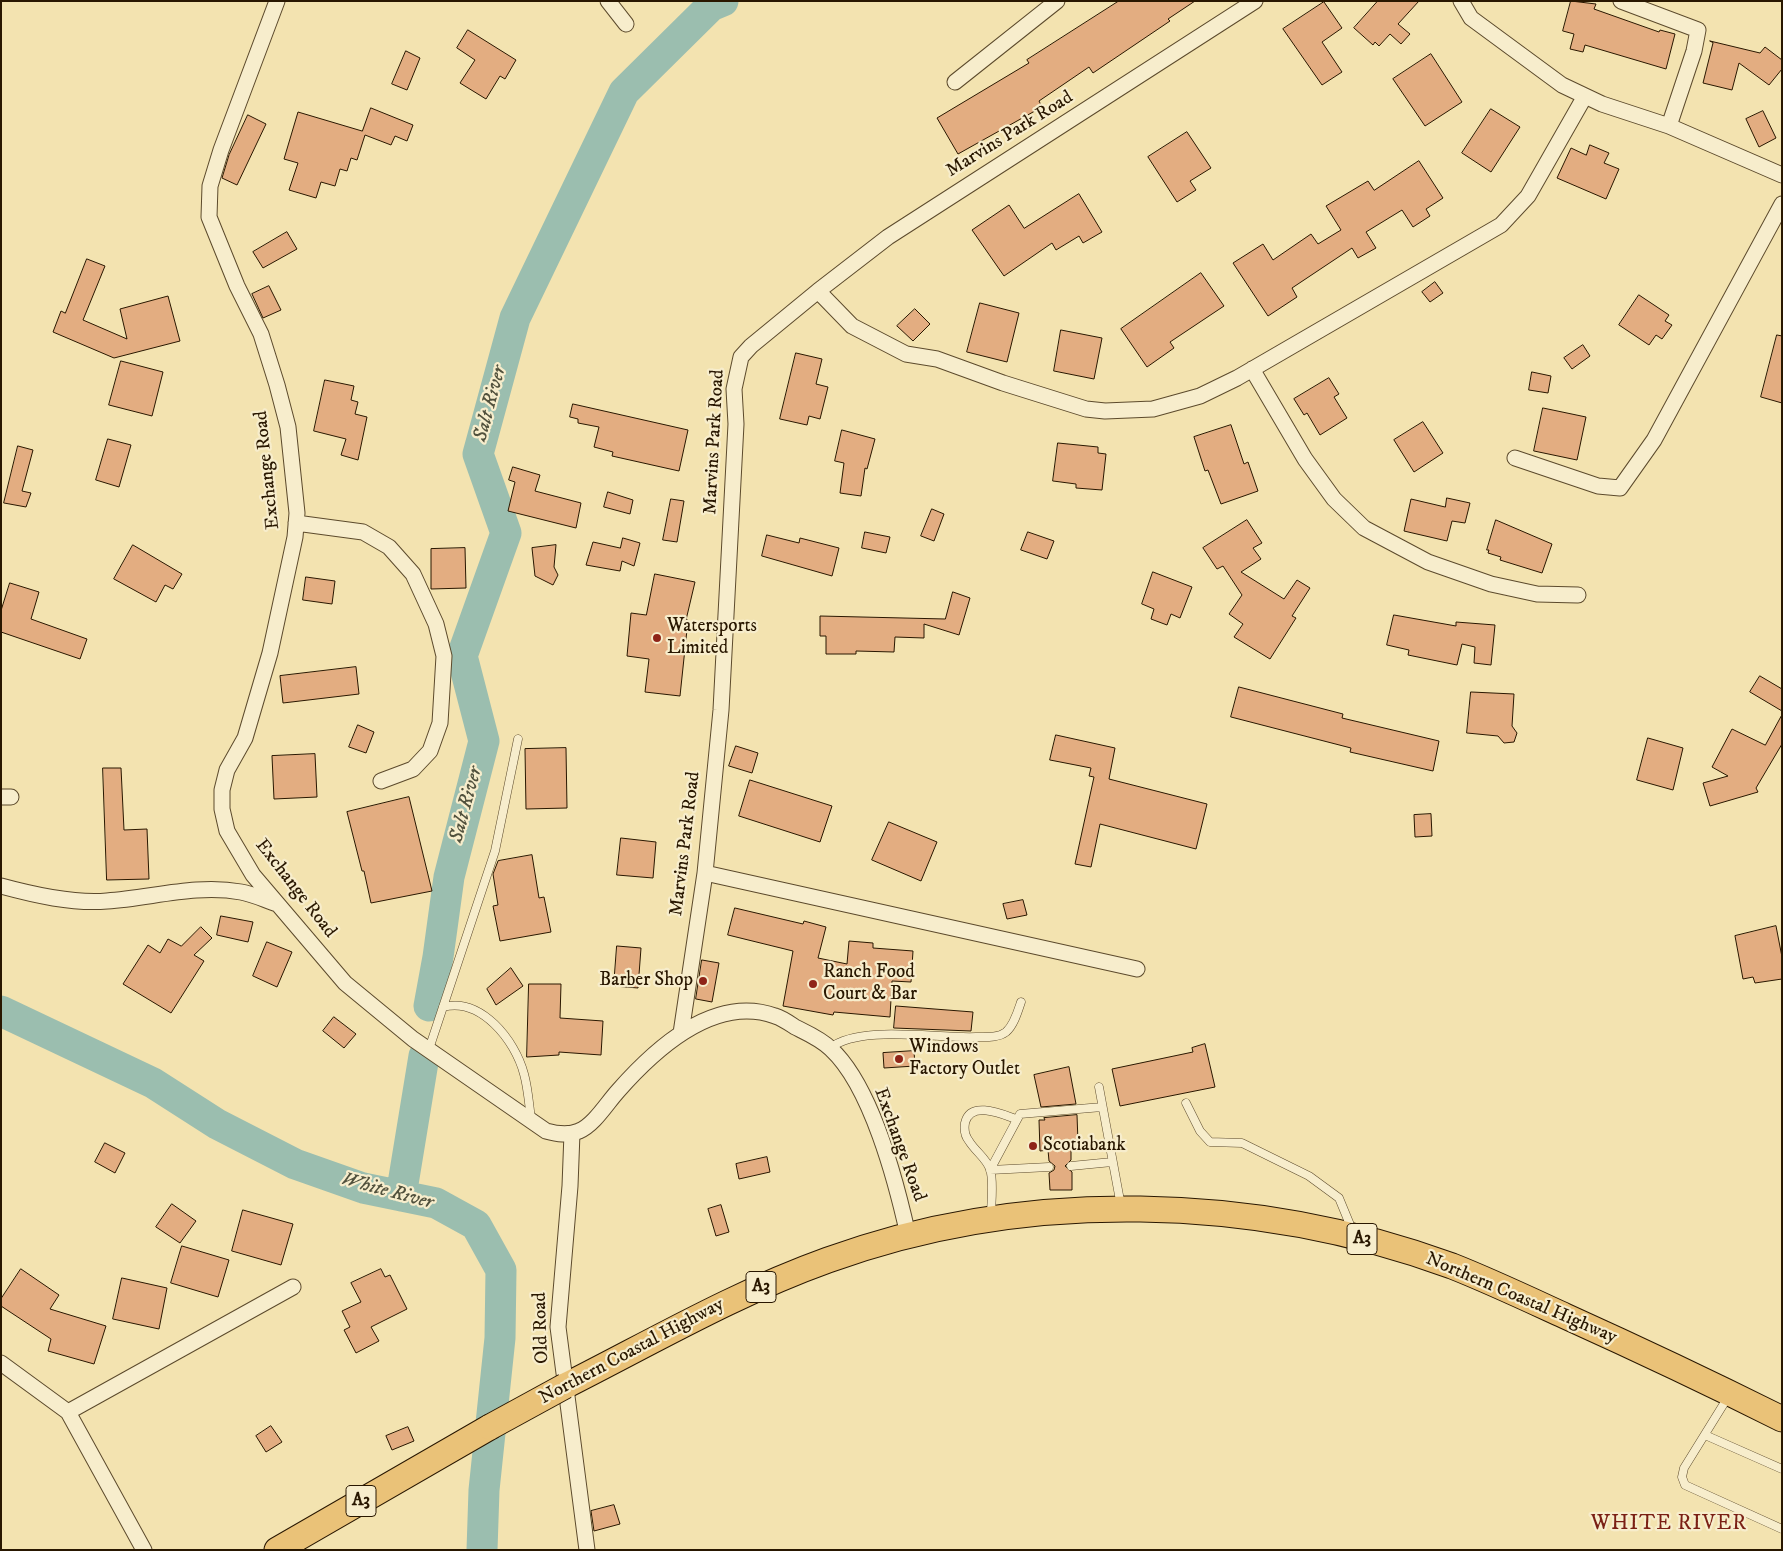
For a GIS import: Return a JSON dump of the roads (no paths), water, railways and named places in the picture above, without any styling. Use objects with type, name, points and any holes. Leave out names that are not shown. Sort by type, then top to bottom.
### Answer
[{"type":"main road","name":"Northern Coastal Highway","points":[[277,1550],[445,1452],[714,1308],[830,1259],[908,1235],[991,1218],[1076,1211],[1200,1213],[1304,1226],[1355,1236],[1452,1266],[1623,1342],[1782,1419]]},
{"type":"street","name":"Exchange Road","points":[[277,1],[221,150],[210,186],[209,211],[212,226],[236,286],[260,334],[277,385],[288,427],[296,523],[296,537],[270,653],[245,738],[228,770],[222,800],[227,831],[253,875],[345,984],[378,1012],[429,1049],[552,1133],[572,1133],[587,1127],[645,1061],[681,1033],[701,1022],[716,1017],[736,1013],[757,1012],[775,1016],[830,1048],[849,1072],[870,1111],[898,1192],[908,1235]]},
{"type":"street","points":[[608,1],[626,24]]},
{"type":"street","points":[[955,82],[1057,1]]},
{"type":"street","name":"Marvins Park Road","points":[[681,1033],[705,873],[722,700],[736,424],[734,397],[736,374],[741,357],[751,346],[818,291],[888,237],[1255,1]]},
{"type":"street","points":[[1460,1],[1471,18],[1562,84],[1602,104],[1669,126],[1782,175]]},
{"type":"street","points":[[1621,1],[1698,30],[1694,51],[1669,126]]},
{"type":"street","points":[[818,291],[852,326],[906,354],[936,359],[1003,383],[1086,409],[1105,412],[1154,409],[1200,396],[1252,369],[1501,225],[1528,196],[1585,96]]},
{"type":"street","points":[[1515,458],[1598,486],[1620,488],[1654,440],[1782,204]]},
{"type":"street","points":[[1252,369],[1305,459],[1334,499],[1364,528],[1428,562],[1491,584],[1537,594],[1578,595]]},
{"type":"street","points":[[296,523],[363,532],[389,547],[413,574],[436,624],[444,656],[440,723],[430,751],[413,769],[381,781]]},
{"type":"street","points":[[705,873],[1137,969]]},
{"type":"street","points":[[1,886],[28,893],[106,902],[184,891],[218,890],[242,892],[279,904]]},
{"type":"street","name":"Old Road","points":[[572,1133],[570,1186],[558,1327],[587,1550]]},
{"type":"street","points":[[68,1412],[293,1287]]},
{"type":"street","points":[[1,1363],[68,1412],[144,1550]]},
{"type":"lane","points":[[429,1049],[495,851],[518,739]]},
{"type":"lane","points":[[830,1048],[842,1040],[861,1036],[970,1038],[1001,1034],[1011,1026],[1022,1002]]},
{"type":"lane","points":[[443,1007],[464,1005],[478,1012],[505,1037],[524,1073],[532,1121]]},
{"type":"lane","points":[[1099,1087],[1122,1211]]},
{"type":"lane","points":[[1186,1103],[1200,1131],[1210,1142],[1242,1143],[1264,1152],[1309,1176],[1339,1198],[1355,1236]]},
{"type":"lane","points":[[991,1218],[990,1170],[1016,1118],[1020,1114],[1102,1107]]},
{"type":"lane","points":[[990,1170],[968,1140],[964,1131],[966,1120],[971,1113],[977,1110],[986,1110],[1016,1118]]},
{"type":"lane","points":[[1071,1166],[1112,1162]]},
{"type":"lane","points":[[990,1170],[1049,1167]]},
{"type":"lane","points":[[1730,1394],[1684,1468],[1682,1477],[1685,1485],[1782,1529]]},
{"type":"lane","points":[[1705,1435],[1782,1470]]},
{"type":"waterway","name":"Salt River","points":[[429,1006],[449,877],[484,741],[462,656],[506,533],[478,454],[515,318],[624,92],[711,6],[723,1]]},
{"type":"waterway","name":"White River","points":[[1,1011],[153,1083],[217,1124],[295,1164],[363,1188],[436,1203],[476,1225],[501,1270],[500,1338],[484,1490],[482,1550]]},
{"type":"waterway","name":"Salt River","points":[[401,1196],[424,1056]]},
{"type":"place","name":"Watersports Limited","points":[[657,638]]},
{"type":"place","name":"Barber Shop","points":[[703,981]]},
{"type":"place","name":"Ranch Food Court & Bar","points":[[813,984]]},
{"type":"place","name":"Windows Factory Outlet","points":[[899,1059]]},
{"type":"place","name":"Scotiabank","points":[[1033,1146]]},
{"type":"district","name":"WHITE RIVER","points":[[1669,1525]]}]
